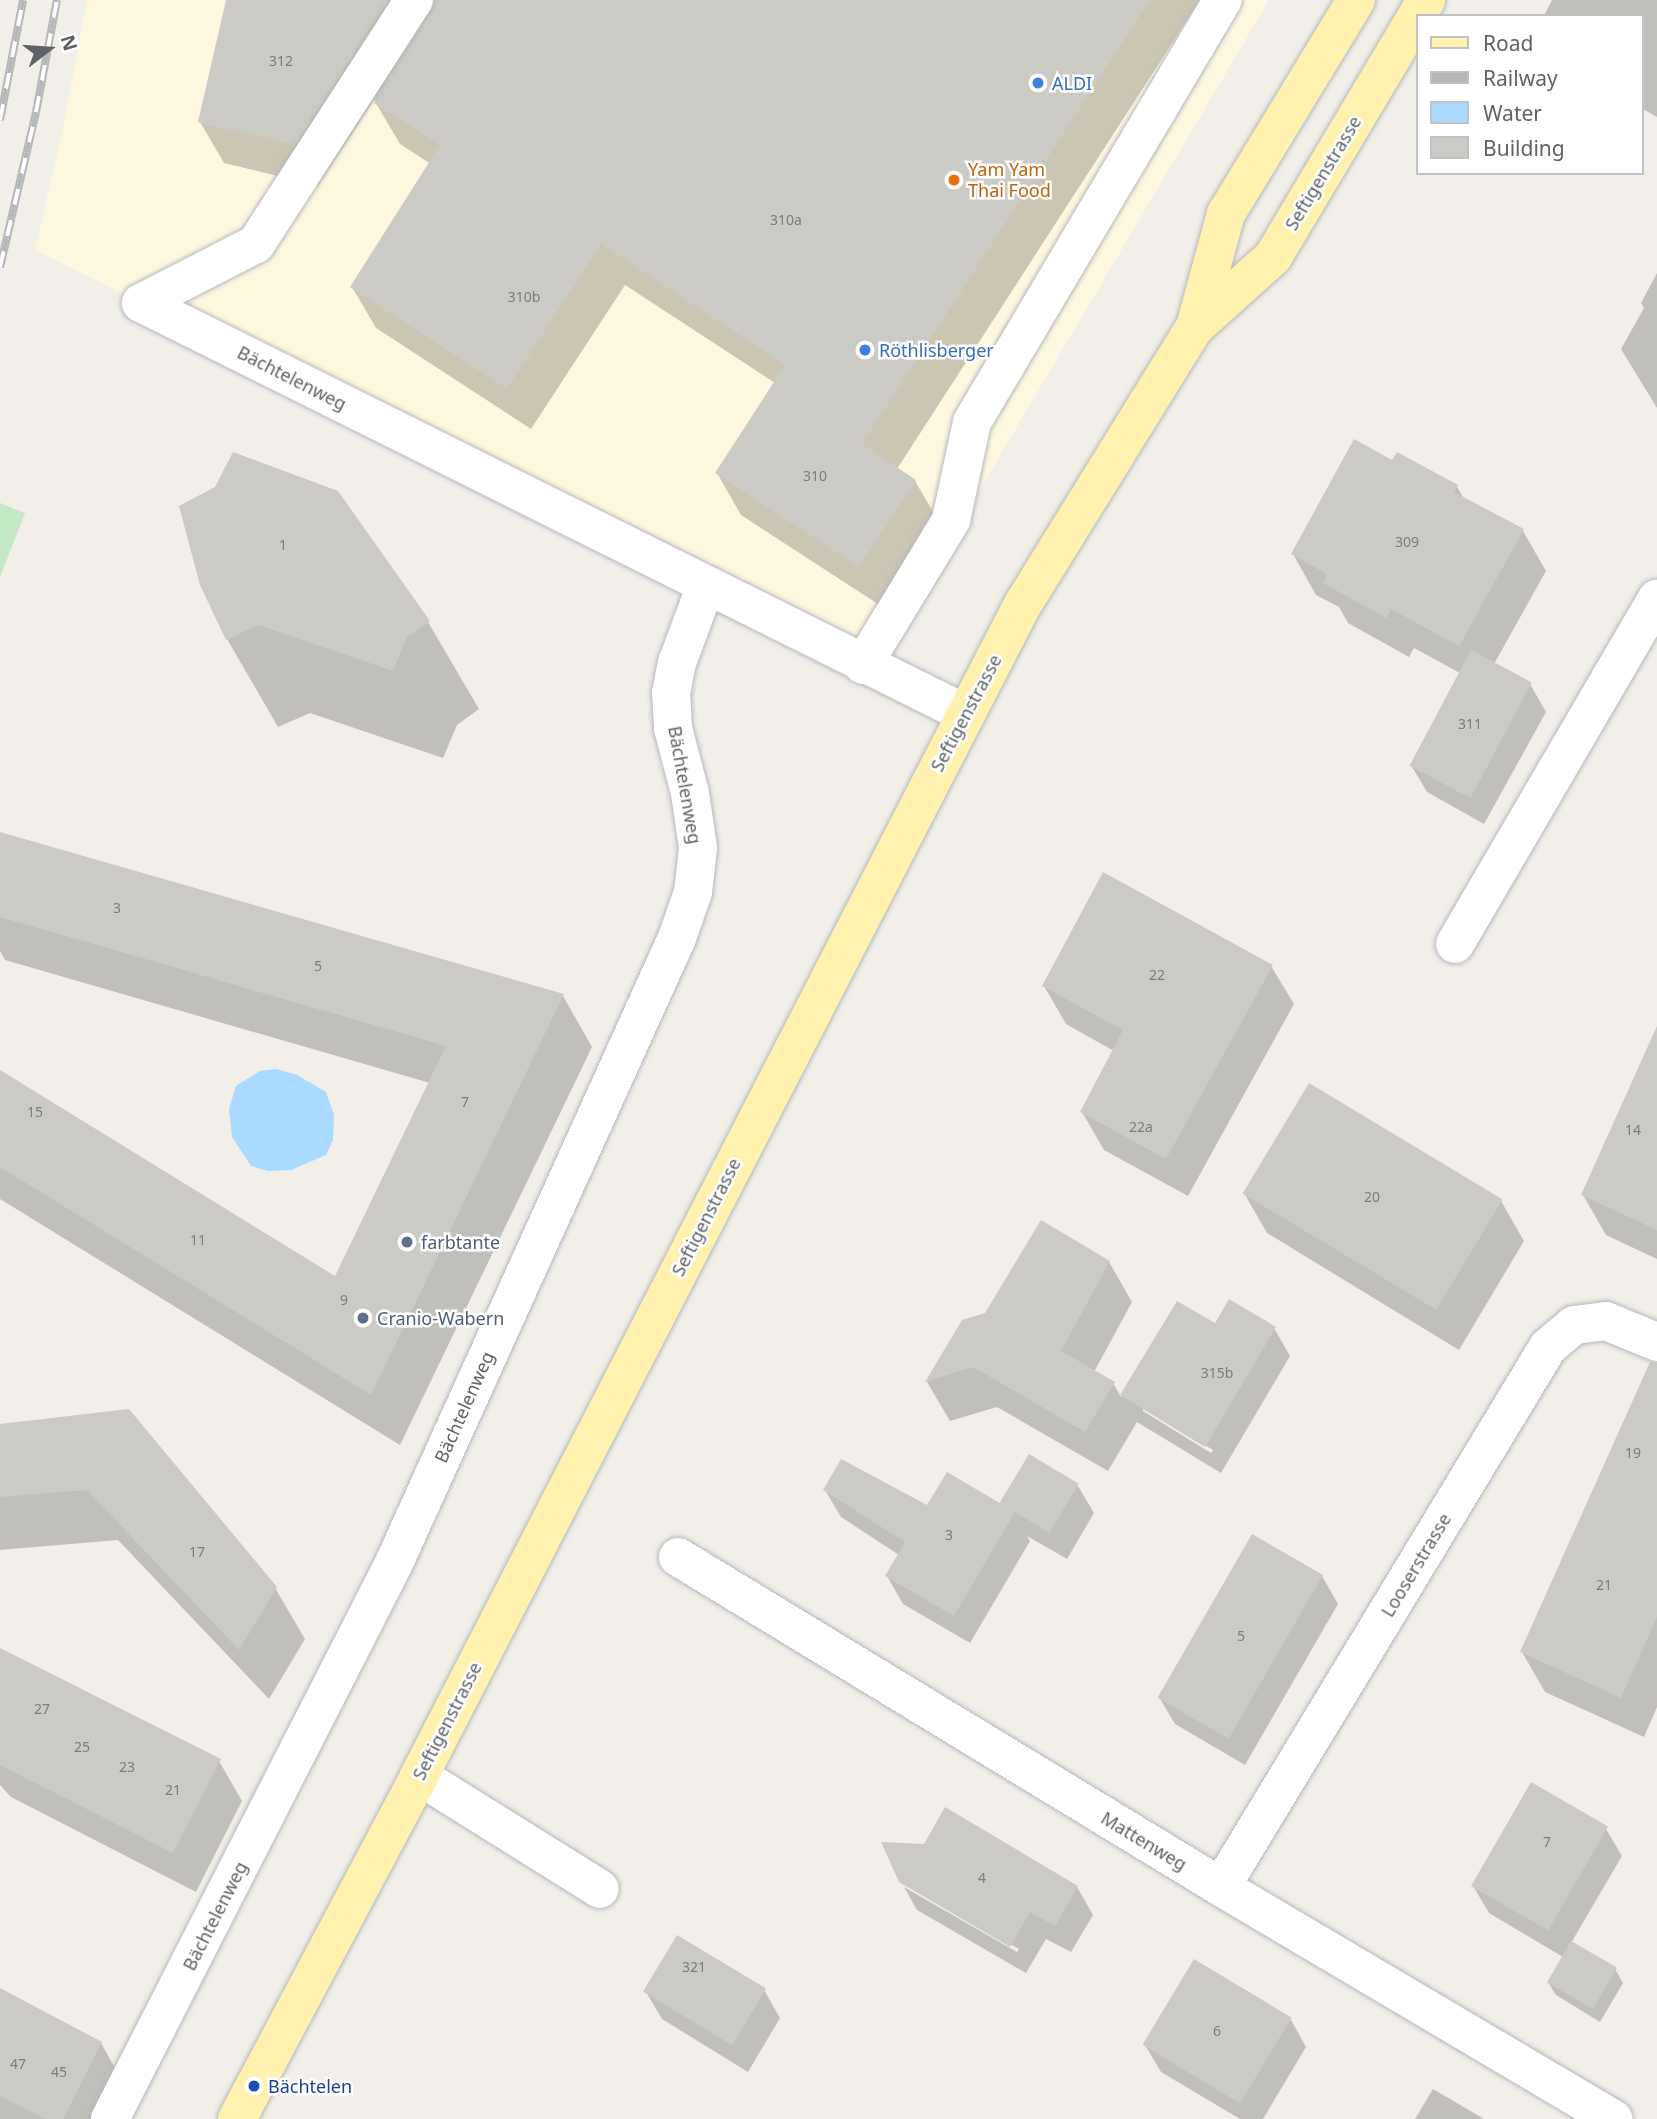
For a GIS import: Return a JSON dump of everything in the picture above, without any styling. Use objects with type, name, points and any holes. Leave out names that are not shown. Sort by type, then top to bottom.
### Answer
[{"type":"main road","name":"Seftigenstrasse","points":[[1195,327],[1226,214],[1356,0]]},
{"type":"main road","name":"Seftigenstrasse","points":[[237,2119],[419,1776],[1023,604],[1195,327],[1273,257],[1416,17]]},
{"type":"street","name":"Bächtelenweg","points":[[414,0],[256,244],[141,303],[965,714]]},
{"type":"street","points":[[863,665],[951,520],[972,422],[1223,0]]},
{"type":"street","name":"Bächtelenweg","points":[[110,2119],[394,1563],[677,938],[693,892],[698,848],[690,793],[673,728],[671,693],[677,663],[706,584]]},
{"type":"street","points":[[1454,944],[1657,599]]},
{"type":"street","name":"Looserstrasse","points":[[1221,1887],[1548,1347],[1574,1325],[1606,1321],[1657,1342]]},
{"type":"street","name":"Mattenweg","points":[[678,1557],[1221,1887],[1613,2119]]},
{"type":"street","points":[[419,1776],[600,1889]]},
{"type":"shaded area","points":[[87,0],[1269,0],[875,667],[35,250],[63,129]]},
{"type":"green space","points":[[0,503],[25,513],[0,577]]},
{"type":"water","points":[[276,1069],[297,1075],[326,1092],[334,1115],[333,1140],[326,1155],[291,1170],[268,1171],[251,1166],[232,1137],[229,1109],[236,1086],[260,1071]]},
{"type":"building","points":[[226,0],[388,0],[294,145],[198,122]]},
{"type":"building","points":[[436,0],[1150,0],[862,444],[916,480],[859,567],[715,473],[785,365],[601,244],[507,389],[350,287],[440,145],[374,103],[432,12]]},
{"type":"building","points":[[1354,439],[1392,460],[1397,452],[1458,485],[1454,492],[1524,529],[1459,646],[1391,609],[1386,618],[1323,583],[1327,574],[1291,554]]},
{"type":"building","points":[[233,452],[338,491],[430,621],[407,637],[393,671],[258,625],[226,640],[200,585],[179,506],[215,487]]},
{"type":"building","points":[[1471,650],[1532,682],[1470,798],[1409,766]]},
{"type":"building","points":[[0,832],[564,994],[371,1395],[0,1167],[0,1070],[335,1276],[446,1046],[0,917]]},
{"type":"building","points":[[1103,872],[1273,965],[1166,1159],[1080,1112],[1123,1030],[1042,986]]},
{"type":"building","points":[[1657,1026],[1657,1230],[1581,1195]]},
{"type":"building","points":[[1309,1083],[1503,1199],[1436,1310],[1243,1194]]},
{"type":"building","points":[[1041,1220],[1110,1261],[1061,1351],[1115,1382],[1085,1432],[973,1367],[925,1382],[962,1320],[985,1313]]},
{"type":"building","points":[[1229,1299],[1276,1327],[1205,1447],[1120,1395],[1177,1301],[1215,1323]]},
{"type":"building","points":[[1650,1362],[1657,1363],[1657,1617],[1621,1698],[1520,1652]]},
{"type":"building","points":[[129,1409],[277,1587],[239,1650],[87,1490],[0,1497],[0,1424]]},
{"type":"building","points":[[1029,1454],[1079,1484],[1049,1533],[1000,1503]]},
{"type":"building","points":[[841,1459],[927,1505],[947,1472],[1015,1512],[954,1616],[885,1576],[905,1542],[823,1490]]},
{"type":"building","points":[[1252,1534],[1323,1575],[1229,1739],[1158,1698]]},
{"type":"building","points":[[0,1648],[221,1759],[173,1853],[0,1765]]},
{"type":"building","points":[[1531,1782],[1608,1826],[1548,1930],[1471,1886]]},
{"type":"building","points":[[945,1807],[1078,1886],[1055,1926],[1030,1912],[1010,1947],[899,1882],[881,1842],[924,1844]]},
{"type":"building","points":[[677,1935],[766,1989],[732,2045],[643,1992]]},
{"type":"building","points":[[1571,1941],[1617,1968],[1593,2009],[1547,1983]]},
{"type":"building","points":[[1194,1959],[1292,2018],[1240,2103],[1142,2045]]},
{"type":"building","points":[[0,1988],[102,2042],[63,2119],[46,2119],[0,2096]]},
{"type":"railway","points":[[0,120],[23,0]]},
{"type":"railway","points":[[0,267],[36,112],[57,0]]},
{"type":"place","name":"ALDI","points":[[1038,83]]},
{"type":"place","name":"Yam Yam Thai Food","points":[[954,180]]},
{"type":"place","name":"Röthlisberger","points":[[865,350]]},
{"type":"place","name":"farbtante","points":[[407,1242]]},
{"type":"place","name":"Cranio-Wabern","points":[[363,1318]]},
{"type":"place","name":"Bächtelen","points":[[254,2086]]}]
